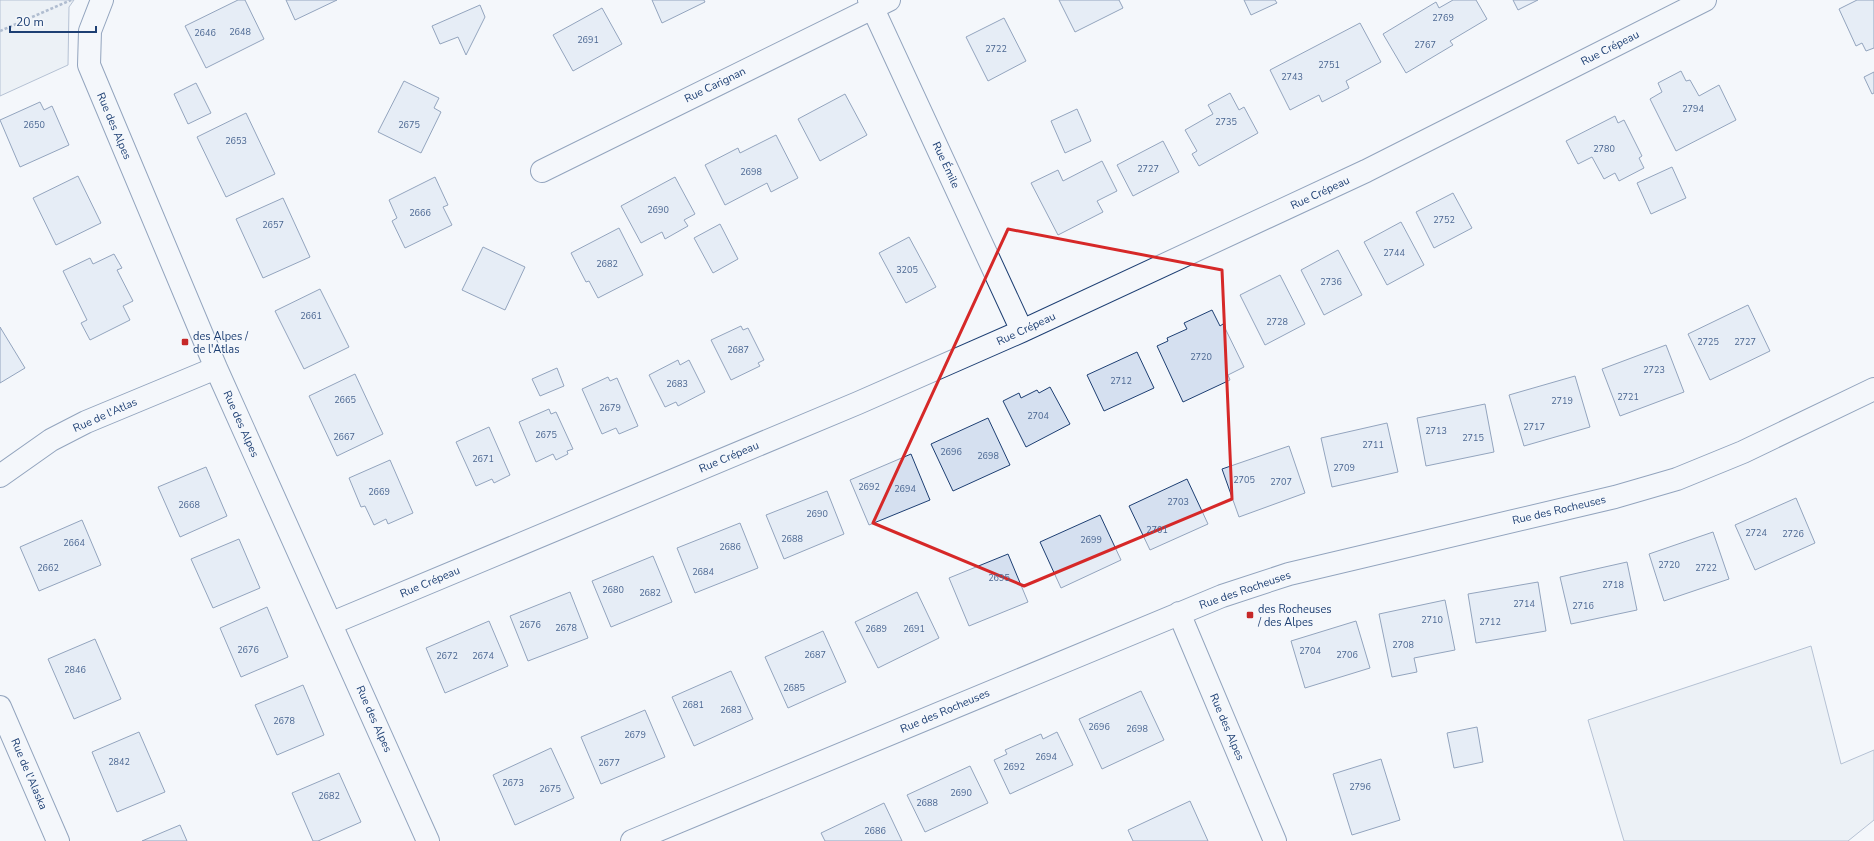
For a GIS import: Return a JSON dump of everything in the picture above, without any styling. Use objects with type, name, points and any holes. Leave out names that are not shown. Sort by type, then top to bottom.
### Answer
[{"type":"street","name":"Rue des Alpes","points":[[102,0],[90,31],[89,65],[216,368],[332,623],[428,841]]},
{"type":"street","name":"Rue Crépeau","points":[[332,623],[858,403],[1022,331],[1366,171],[1705,0]]},
{"type":"street","name":"Rue Émile","points":[[877,2],[1022,331]]},
{"type":"street","name":"Rue Carignan","points":[[542,171],[877,2]]},
{"type":"street","name":"Rue de l'Atlas","points":[[0,476],[51,440],[86,422],[216,368]]},
{"type":"street","name":"Rue des Rocheuses","points":[[632,841],[1222,596],[1290,574],[1615,497],[1677,479],[1743,452],[1874,389]]},
{"type":"street","name":"Rue des Alpes","points":[[1179,613],[1275,841]]},
{"type":"street","name":"Rue de l'Alaska","points":[[0,706],[58,841]]},
{"type":"path","points":[[0,31],[72,0]]},
{"type":"highlighted area","points":[[1008,229],[1222,270],[1232,499],[1024,586],[873,523]]},
{"type":"shaded area","points":[[0,0],[74,0],[69,7],[68,65],[0,96]]},
{"type":"shaded area","points":[[1811,646],[1841,764],[1874,750],[1874,820],[1848,841],[1624,841],[1588,720]]},
{"type":"building","points":[[238,0],[245,0],[264,39],[206,68],[185,26]]},
{"type":"building","points":[[286,0],[337,0],[295,20]]},
{"type":"building","points":[[652,0],[704,0],[705,2],[662,23]]},
{"type":"building","points":[[1059,0],[1119,0],[1123,8],[1075,32]]},
{"type":"building","points":[[1244,0],[1275,0],[1277,3],[1251,15]]},
{"type":"building","points":[[1453,0],[1476,0],[1487,19],[1450,41],[1453,45],[1406,73],[1383,34],[1436,2],[1439,8]]},
{"type":"building","points":[[1513,0],[1538,0],[1518,10]]},
{"type":"building","points":[[1857,0],[1874,0],[1874,48],[1866,51],[1862,43],[1856,46],[1839,9]]},
{"type":"building","points":[[480,5],[485,17],[466,55],[458,37],[440,44],[432,26]]},
{"type":"building","points":[[602,8],[622,44],[573,71],[553,35]]},
{"type":"building","points":[[1004,18],[1026,61],[988,81],[966,37]]},
{"type":"building","points":[[1360,23],[1381,62],[1346,81],[1349,88],[1322,102],[1319,95],[1290,110],[1270,70]]},
{"type":"building","points":[[1681,71],[1686,81],[1690,80],[1699,96],[1719,85],[1736,120],[1676,151],[1650,99],[1662,92],[1658,83]]},
{"type":"building","points":[[1874,72],[1874,93],[1872,94],[1864,77]]},
{"type":"building","points":[[404,81],[439,98],[434,108],[441,112],[421,153],[378,132]]},
{"type":"building","points":[[196,83],[211,113],[188,124],[174,94]]},
{"type":"building","points":[[1230,93],[1239,110],[1244,107],[1258,133],[1199,166],[1192,154],[1197,151],[1185,130],[1213,114],[1208,105]]},
{"type":"building","points":[[845,94],[867,135],[820,161],[798,119]]},
{"type":"building","points":[[40,102],[44,110],[52,106],[69,145],[20,167],[0,120]]},
{"type":"building","points":[[1077,109],[1091,141],[1065,153],[1051,121]]},
{"type":"building","points":[[246,113],[275,174],[226,197],[197,137]]},
{"type":"building","points":[[1615,116],[1618,123],[1624,120],[1642,156],[1639,158],[1644,168],[1619,181],[1615,173],[1604,179],[1592,157],[1578,164],[1566,141]]},
{"type":"building","points":[[776,135],[798,178],[771,192],[767,183],[725,205],[705,165],[738,148],[740,153]]},
{"type":"building","points":[[1163,141],[1179,172],[1133,196],[1117,165]]},
{"type":"building","points":[[1102,161],[1117,191],[1097,201],[1103,212],[1058,235],[1031,183],[1058,170],[1063,181]]},
{"type":"building","points":[[1672,167],[1686,198],[1651,214],[1637,183]]},
{"type":"building","points":[[78,176],[101,223],[56,245],[33,198]]},
{"type":"building","points":[[435,177],[448,205],[443,207],[452,225],[405,248],[392,221],[397,218],[389,200]]},
{"type":"building","points":[[675,177],[695,214],[684,220],[688,226],[665,239],[662,232],[641,243],[621,206]]},
{"type":"building","points":[[1453,193],[1472,228],[1434,248],[1416,212]]},
{"type":"building","points":[[283,198],[310,257],[263,278],[236,219]]},
{"type":"building","points":[[1401,222],[1424,265],[1387,285],[1364,242]]},
{"type":"building","points":[[720,224],[738,259],[713,273],[694,238]]},
{"type":"building","points":[[619,228],[643,275],[598,298],[589,281],[586,282],[571,253]]},
{"type":"building","points":[[909,237],[936,287],[906,303],[879,253]]},
{"type":"building","points":[[483,247],[525,267],[505,310],[462,290]]},
{"type":"building","points":[[1338,250],[1362,295],[1324,315],[1301,270]]},
{"type":"building","points":[[114,254],[122,268],[117,270],[133,301],[123,306],[130,320],[90,340],[81,323],[87,320],[63,271],[90,258],[93,264]]},
{"type":"building","points":[[1280,275],[1305,324],[1265,345],[1240,295]]},
{"type":"building","points":[[320,289],[349,347],[304,369],[275,311]]},
{"type":"building","points":[[1748,305],[1770,351],[1710,380],[1688,334]]},
{"type":"building","points":[[1212,310],[1220,326],[1223,324],[1244,367],[1228,375],[1230,380],[1183,402],[1157,346],[1168,341],[1167,338],[1187,329],[1184,323]]},
{"type":"building","points":[[741,326],[743,330],[748,328],[764,360],[758,363],[760,366],[731,380],[711,340]]},
{"type":"building","points":[[0,327],[25,368],[0,383]]},
{"type":"building","points":[[1666,345],[1684,392],[1620,416],[1602,369]]},
{"type":"building","points":[[1137,352],[1154,388],[1104,411],[1087,375]]},
{"type":"building","points":[[678,360],[680,365],[689,360],[705,392],[678,406],[676,402],[665,407],[649,375]]},
{"type":"building","points":[[557,368],[564,386],[540,396],[532,379]]},
{"type":"building","points":[[355,374],[383,434],[337,456],[309,396]]},
{"type":"building","points":[[1575,376],[1590,427],[1524,446],[1509,395]]},
{"type":"building","points":[[608,377],[610,381],[617,378],[638,426],[619,434],[616,428],[602,434],[582,389]]},
{"type":"building","points":[[1050,387],[1070,424],[1026,447],[1003,401],[1019,393],[1021,398],[1037,390],[1039,393]]},
{"type":"building","points":[[1485,404],[1494,452],[1426,466],[1417,418]]},
{"type":"building","points":[[549,409],[551,414],[556,412],[573,449],[567,451],[568,454],[556,460],[553,454],[536,462],[519,422]]},
{"type":"building","points":[[988,418],[1010,465],[953,491],[931,444]]},
{"type":"building","points":[[1387,423],[1398,472],[1332,487],[1321,438]]},
{"type":"building","points":[[489,427],[510,475],[494,483],[492,479],[476,486],[456,442]]},
{"type":"building","points":[[1289,446],[1305,493],[1239,517],[1222,469]]},
{"type":"building","points":[[911,454],[930,500],[869,525],[850,480]]},
{"type":"building","points":[[390,460],[413,513],[388,524],[386,519],[374,525],[365,506],[361,507],[349,478]]},
{"type":"building","points":[[206,467],[227,516],[180,537],[158,487]]},
{"type":"building","points":[[1187,479],[1208,524],[1150,550],[1129,506]]},
{"type":"building","points":[[827,491],[844,534],[784,559],[766,515]]},
{"type":"building","points":[[1796,498],[1815,543],[1755,570],[1735,525]]},
{"type":"building","points":[[1100,515],[1121,560],[1061,588],[1040,542]]},
{"type":"building","points":[[82,520],[101,565],[39,591],[20,547]]},
{"type":"building","points":[[740,523],[758,568],[695,593],[677,548]]},
{"type":"building","points":[[1713,532],[1729,579],[1664,601],[1649,554]]},
{"type":"building","points":[[239,539],[260,588],[213,608],[191,559]]},
{"type":"building","points":[[1008,554],[1028,602],[969,626],[949,578]]},
{"type":"building","points":[[653,556],[672,602],[611,627],[592,581]]},
{"type":"building","points":[[1627,562],[1637,610],[1571,624],[1560,577]]},
{"type":"building","points":[[1538,582],[1546,631],[1476,643],[1468,594]]},
{"type":"building","points":[[570,592],[588,638],[528,661],[510,616]]},
{"type":"building","points":[[917,592],[939,638],[878,668],[855,622]]},
{"type":"building","points":[[1445,600],[1455,650],[1414,658],[1417,672],[1392,677],[1379,614]]},
{"type":"building","points":[[267,607],[288,657],[241,677],[220,628]]},
{"type":"building","points":[[489,621],[508,666],[445,693],[426,648]]},
{"type":"building","points":[[1356,621],[1370,668],[1305,688],[1291,641]]},
{"type":"building","points":[[823,631],[846,682],[788,708],[765,657]]},
{"type":"building","points":[[95,639],[121,699],[74,719],[48,659]]},
{"type":"building","points":[[731,671],[753,719],[694,746],[672,697]]},
{"type":"building","points":[[303,685],[324,735],[277,755],[255,705]]},
{"type":"building","points":[[1141,691],[1164,740],[1102,769],[1079,719]]},
{"type":"building","points":[[645,710],[665,757],[601,784],[581,737]]},
{"type":"building","points":[[1477,727],[1483,762],[1454,768],[1447,733]]},
{"type":"building","points":[[139,732],[165,792],[117,812],[92,752]]},
{"type":"building","points":[[1057,732],[1073,765],[1010,794],[994,760],[1007,754],[1005,750],[1041,734],[1043,739]]},
{"type":"building","points":[[551,748],[574,798],[515,825],[493,775]]},
{"type":"building","points":[[1381,759],[1400,820],[1352,835],[1333,774]]},
{"type":"building","points":[[970,766],[988,803],[925,832],[907,795]]},
{"type":"building","points":[[339,773],[361,822],[318,841],[313,841],[292,793]]},
{"type":"building","points":[[1190,801],[1208,841],[1133,841],[1128,830]]},
{"type":"building","points":[[884,803],[902,841],[825,841],[821,833]]},
{"type":"building","points":[[180,825],[187,841],[142,841]]},
{"type":"place","name":"des Alpes / de l'Atlas","points":[[185,342]]},
{"type":"place","name":"des Rocheuses / des Alpes","points":[[1250,615]]}]
